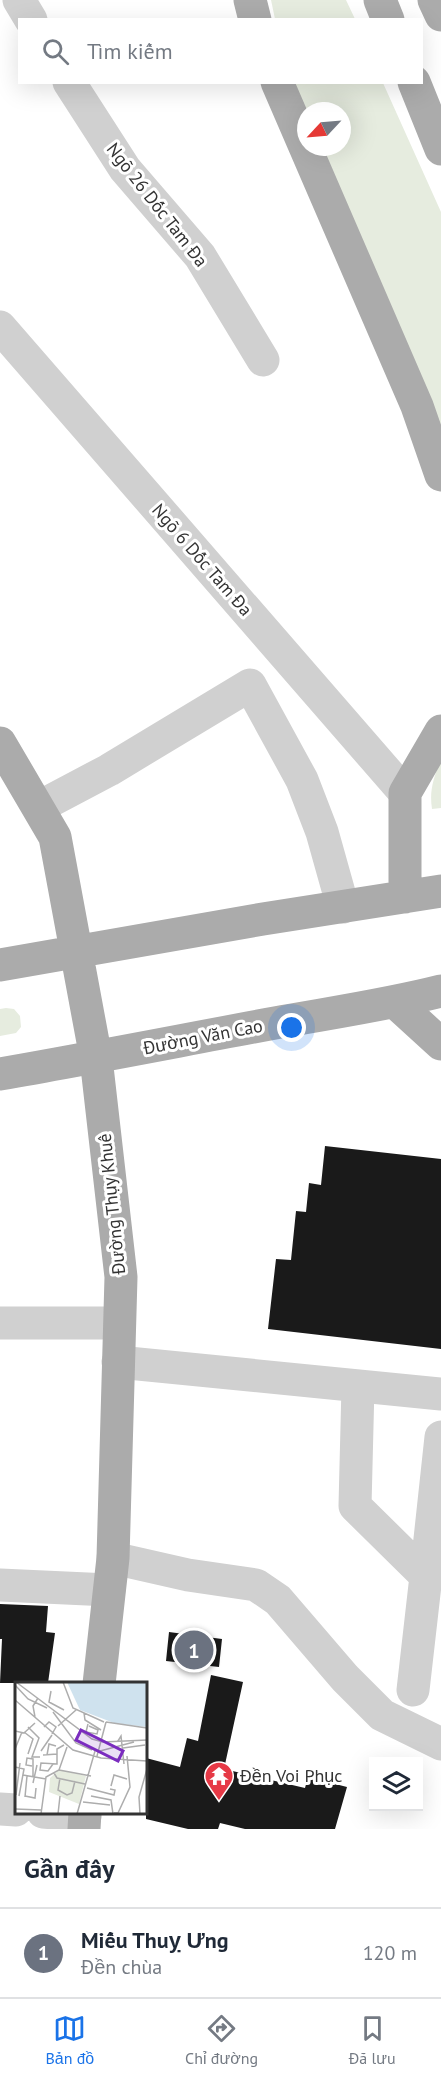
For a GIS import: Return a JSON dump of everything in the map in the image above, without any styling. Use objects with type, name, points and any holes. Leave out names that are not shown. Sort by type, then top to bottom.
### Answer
[{"type":"main road","points":[[250,0],[254,18]]},
{"type":"main road","points":[[380,0],[387,18]]},
{"type":"main road","points":[[434,0],[441,15]]},
{"type":"main road","points":[[278,84],[417,406],[441,475]]},
{"type":"main road","points":[[415,84],[441,149]]},
{"type":"main road","points":[[405,897],[405,793],[441,731]]},
{"type":"main road","name":"Đường Thụy Khuê","points":[[0,743],[56,837],[96,1058],[120,1277],[111,1574],[99,1682]]},
{"type":"main road","points":[[0,965],[441,891]]},
{"type":"main road","name":"Đường Văn Cao","points":[[0,1074],[396,1003],[441,991]]},
{"type":"main road","points":[[396,1003],[441,1044]]},
{"type":"street","points":[[0,8],[12,0]]},
{"type":"street","points":[[19,0],[30,18]]},
{"type":"street","name":"Ngõ 26 Dốc Tam Đa","points":[[70,84],[124,169],[200,256],[263,360]]},
{"type":"street","name":"Ngõ 6 Dốc Tam Đa","points":[[0,327],[405,793]]},
{"type":"street","points":[[39,807],[109,770],[250,684],[302,780],[322,832],[343,907]]},
{"type":"street","points":[[0,1323],[118,1323]]},
{"type":"street","points":[[117,1362],[441,1394]]},
{"type":"street","points":[[358,1386],[355,1506],[426,1576]]},
{"type":"street","points":[[413,1690],[441,1437]]},
{"type":"street","points":[[0,1585],[111,1574],[188,1575],[256,1586],[278,1600],[345,1678],[382,1715],[441,1744]]},
{"type":"street","points":[[0,1809],[15,1810]]},
{"type":"street","points":[[55,1814],[85,1819]]},
{"type":"shaded area","points":[[271,0],[346,0],[355,18],[275,18]]},
{"type":"shaded area","points":[[293,84],[383,84],[441,212],[441,460],[322,156],[351,156],[351,102],[302,102]]},
{"type":"shaded area","points":[[441,759],[441,808],[432,809],[433,784]]},
{"type":"shaded area","points":[[0,1009],[14,1009],[20,1016],[21,1027],[16,1033],[0,1036]]},
{"type":"building","points":[[325,1146],[441,1159],[441,1349],[268,1329],[276,1259],[291,1260],[296,1211],[306,1212],[309,1183],[321,1185]]},
{"type":"building","points":[[0,1604],[48,1606],[46,1632],[55,1633],[48,1682],[0,1683],[2,1639],[0,1639]]},
{"type":"building","points":[[169,1632],[222,1639],[219,1667],[166,1661]]},
{"type":"building","points":[[211,1675],[243,1682],[224,1769],[305,1788],[308,1777],[347,1787],[335,1829],[245,1829],[220,1823],[218,1829],[188,1829],[146,1819],[147,1758],[180,1767],[187,1738],[198,1741]]},
{"type":"place","name":"Miếu Thuỵ Ưng","points":[[194,1650]]},
{"type":"place","name":"Đền Voi Phục","points":[[219,1802]]}]
